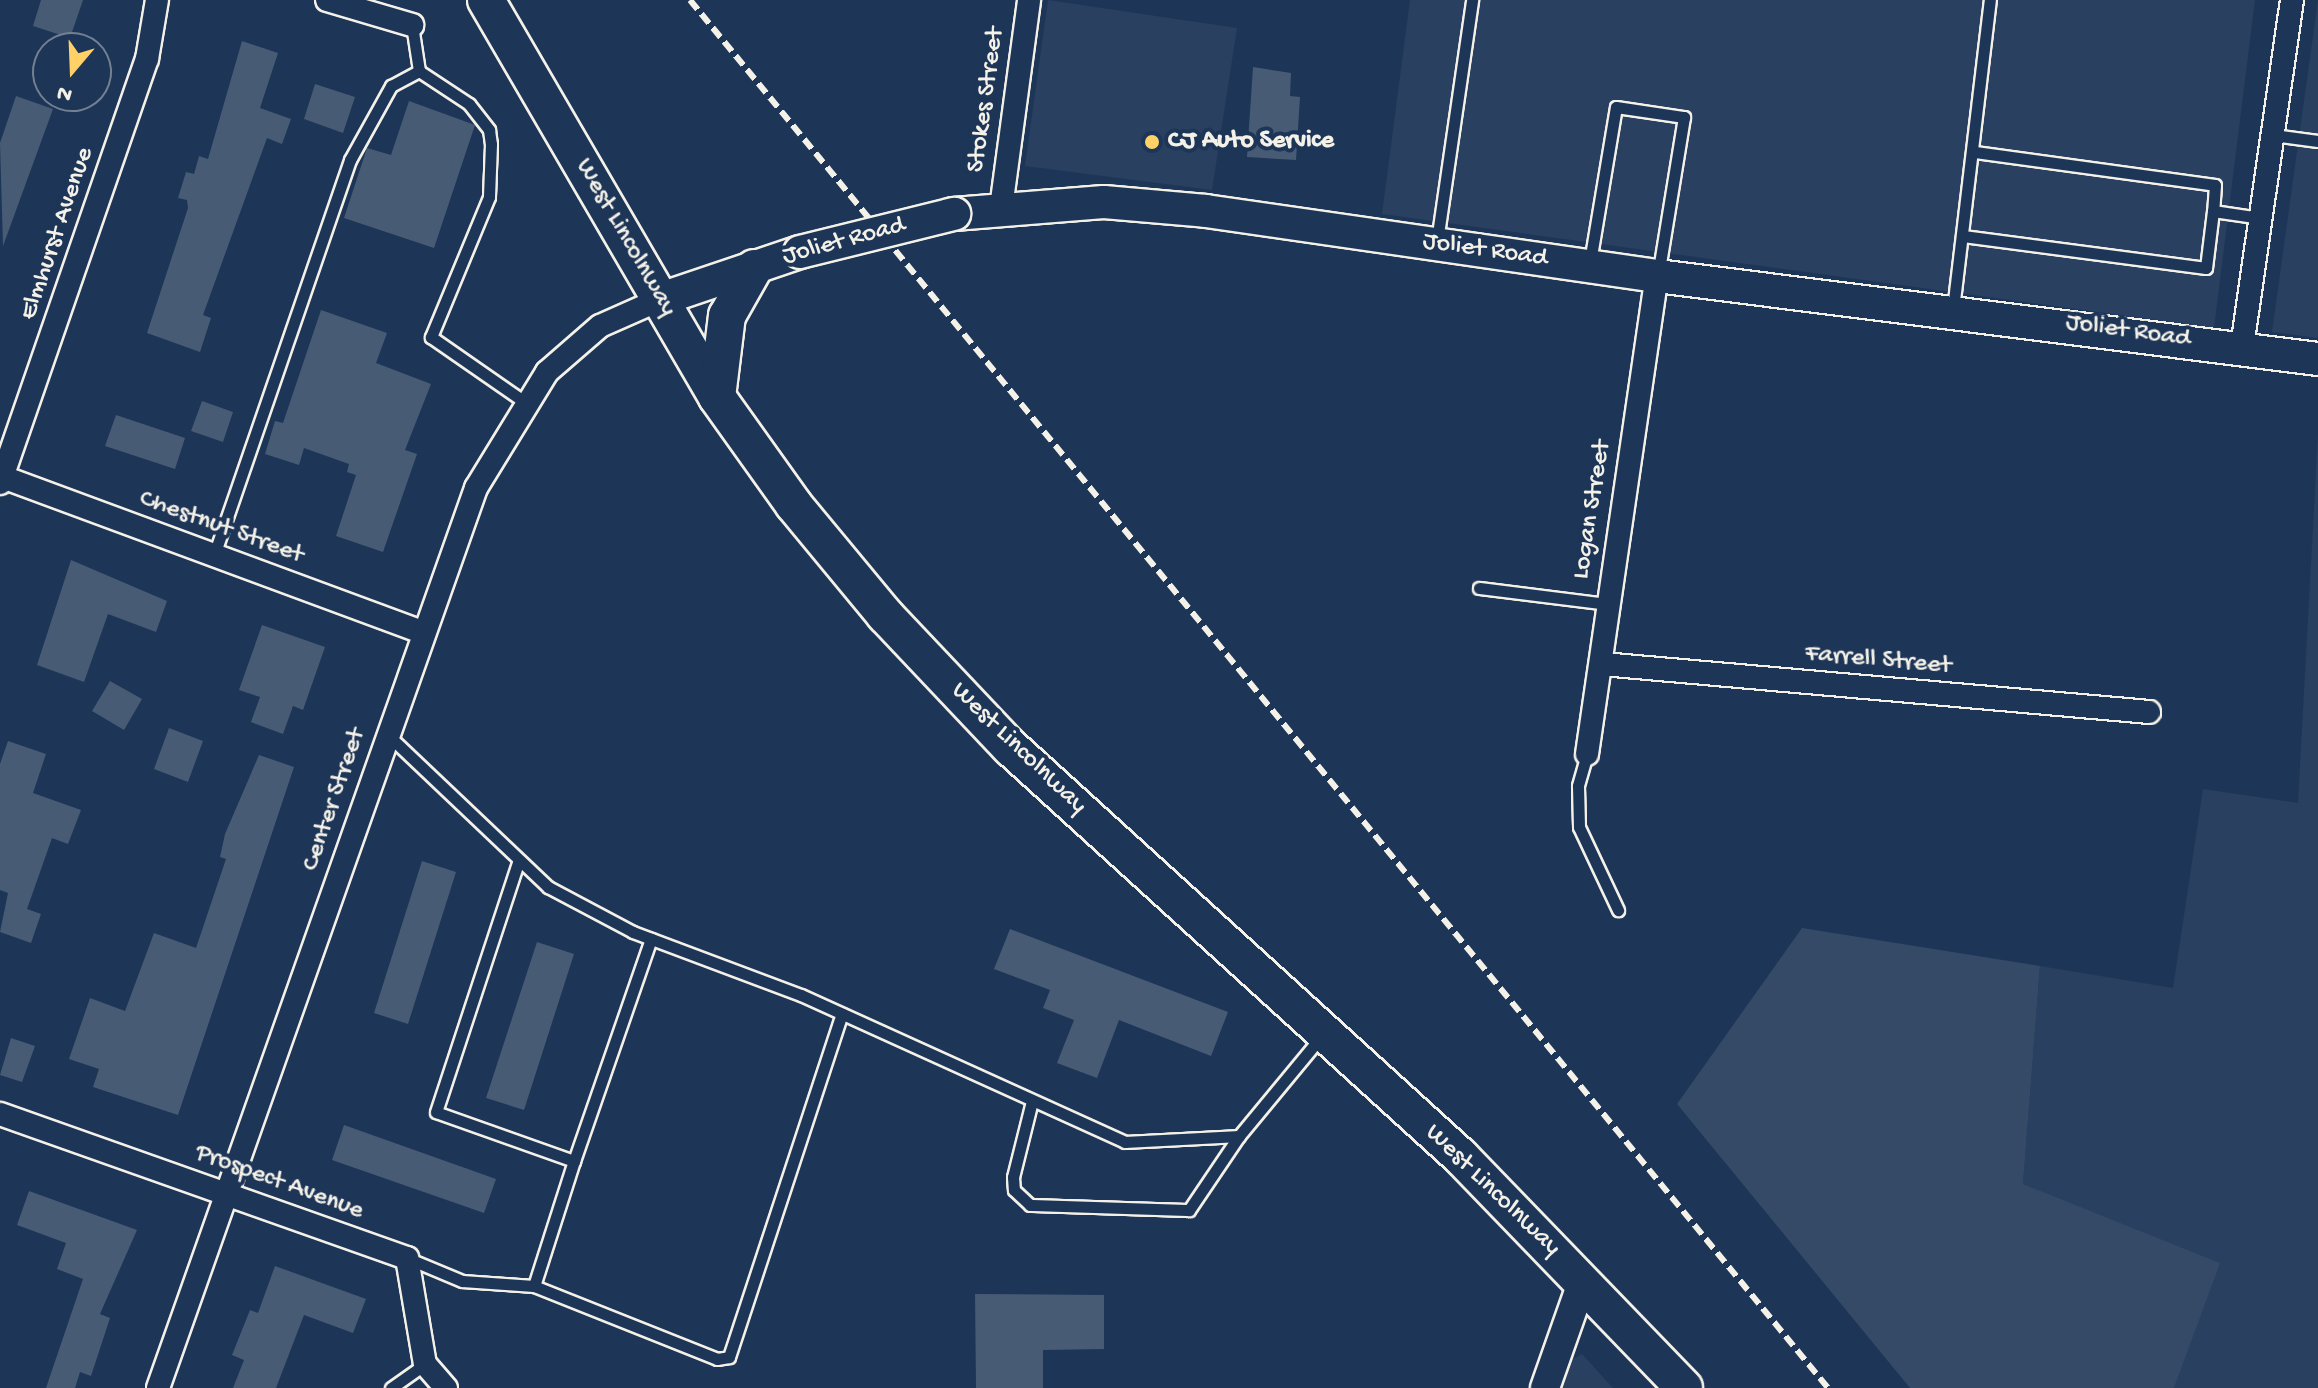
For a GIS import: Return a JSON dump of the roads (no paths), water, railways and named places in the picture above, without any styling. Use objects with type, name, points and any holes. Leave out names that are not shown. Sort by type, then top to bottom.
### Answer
[{"type":"main road","name":"West Lincolnway","points":[[486,0],[717,397],[821,538],[999,736],[1461,1157],[1583,1280],[1672,1383]]},
{"type":"main road","name":"Joliet Road","points":[[661,299],[800,252],[954,214],[1104,202],[1206,211],[1657,276],[1953,310],[2318,359]]},
{"type":"main road","points":[[717,397],[727,316],[754,268]]},
{"type":"street","name":"Elmhurst Avenue","points":[[1,478],[147,59],[157,0]]},
{"type":"street","points":[[327,0],[412,25]]},
{"type":"street","name":"Stokes Street","points":[[1001,208],[1029,0]]},
{"type":"street","points":[[2242,347],[2292,0]]},
{"type":"street","name":"Logan Street","points":[[1587,754],[1657,276]]},
{"type":"street","name":"Center Street","points":[[158,1388],[228,1195],[422,632],[476,488],[547,372],[600,326],[661,299]]},
{"type":"street","name":"Chestnut Street","points":[[1,478],[422,632]]},
{"type":"street","name":"Farrell Street","points":[[1602,664],[2149,712]]},
{"type":"street","name":"Prospect Avenue","points":[[0,1114],[407,1258]]},
{"type":"street","points":[[407,1258],[425,1364],[446,1388]]},
{"type":"street","points":[[1545,1388],[1583,1280]]},
{"type":"lane","points":[[1436,245],[1472,0]]},
{"type":"lane","points":[[1953,310],[1975,152],[1990,0]]},
{"type":"lane","points":[[412,25],[419,71],[469,104],[489,130],[491,144],[489,197],[431,337],[526,403]]},
{"type":"lane","points":[[214,555],[350,160],[391,86],[419,71]]},
{"type":"lane","points":[[1590,266],[1616,107],[1684,117],[1657,276]]},
{"type":"lane","points":[[2273,135],[2318,141]]},
{"type":"lane","points":[[1963,236],[2206,268],[2215,185],[1975,152]]},
{"type":"lane","points":[[2213,211],[2261,218]]},
{"type":"lane","points":[[1479,588],[1607,604]]},
{"type":"lane","points":[[387,734],[548,887],[651,939],[842,1014],[1125,1142],[1239,1136]]},
{"type":"lane","points":[[1587,754],[1578,786],[1579,827],[1618,910]]},
{"type":"lane","points":[[519,860],[436,1112],[574,1161]]},
{"type":"lane","points":[[534,1286],[651,939]]},
{"type":"lane","points":[[407,1258],[462,1281],[534,1286],[717,1359],[729,1357],[842,1014]]},
{"type":"lane","points":[[1032,1101],[1013,1177],[1021,1202],[1030,1205],[1189,1210],[1239,1136],[1324,1034]]},
{"type":"lane","points":[[391,1388],[425,1364]]},
{"type":"railway","points":[[690,0],[1828,1388]]},
{"type":"place","name":"CJ Auto Service","points":[[1152,142]]}]
